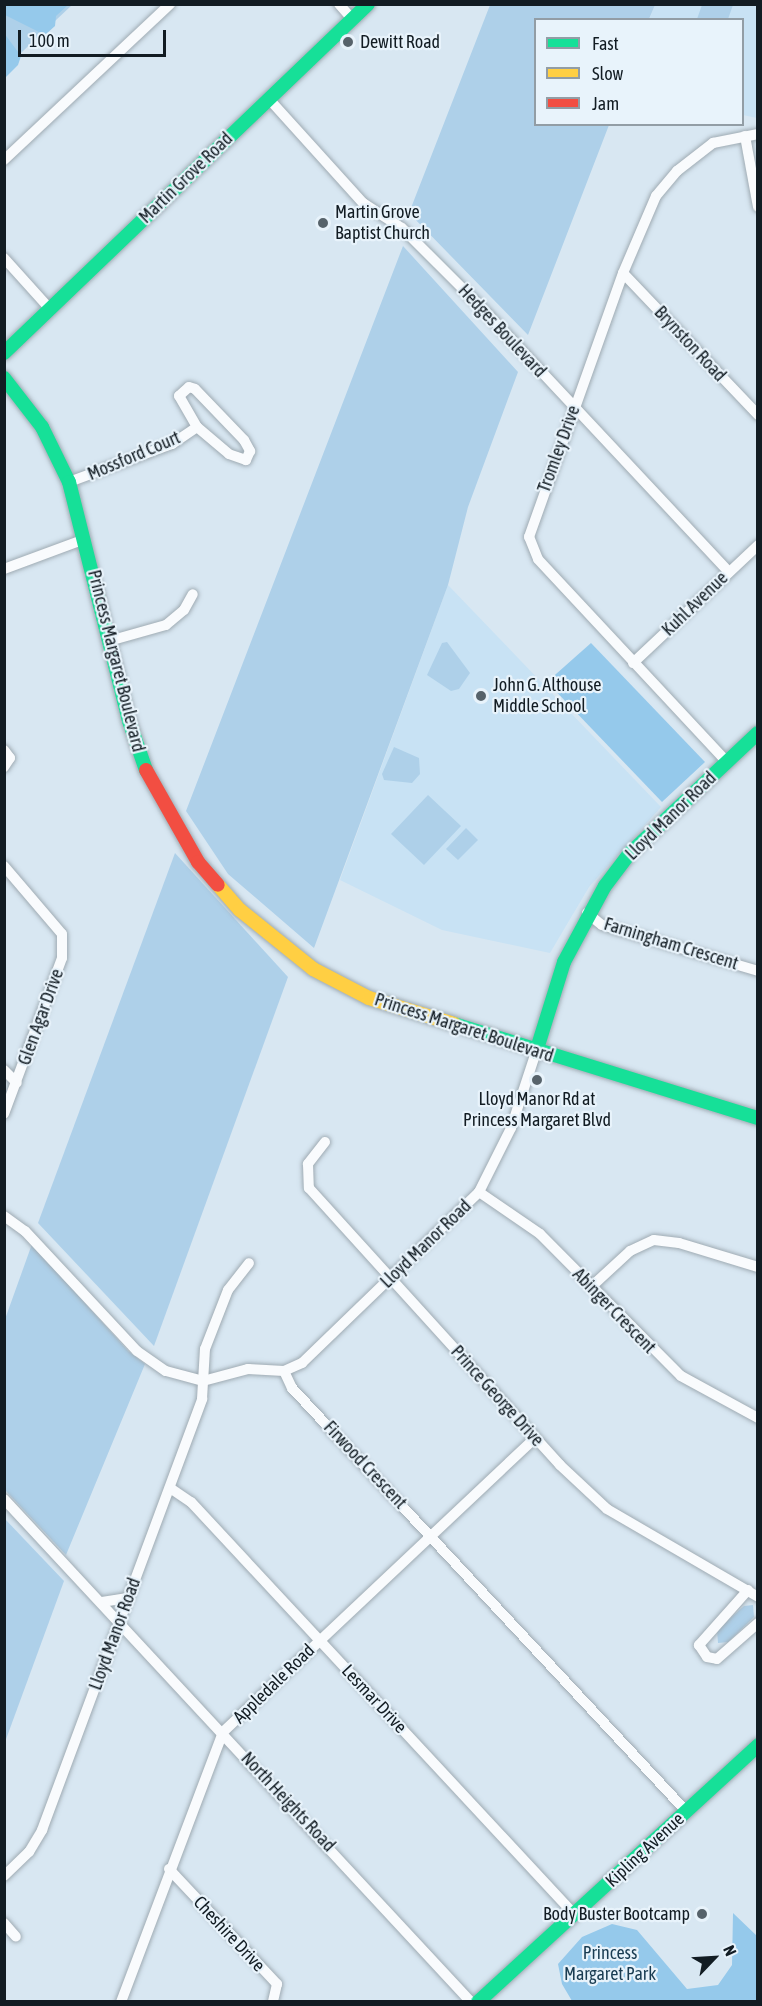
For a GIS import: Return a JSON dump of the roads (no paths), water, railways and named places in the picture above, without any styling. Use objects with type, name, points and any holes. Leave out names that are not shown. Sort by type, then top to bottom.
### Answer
[{"type":"street","points":[[4,160],[170,4]]},
{"type":"street","points":[[339,4],[352,19]]},
{"type":"street","name":"Martin Grove Road","points":[[4,353],[368,4]]},
{"type":"street","name":"Hedges Boulevard","points":[[269,99],[363,203],[402,228],[575,406],[729,572]]},
{"type":"street","name":"Tromley Drive","points":[[727,762],[538,559],[530,544],[530,528],[623,273],[652,205],[668,180],[712,143],[758,134]]},
{"type":"street","points":[[745,136],[758,207]]},
{"type":"street","points":[[4,258],[50,309]]},
{"type":"street","name":"Brynston Road","points":[[623,273],[758,415]]},
{"type":"street","name":"Princess Margaret Boulevard","points":[[4,378],[42,427],[69,482],[129,721],[152,785],[198,862],[240,910],[313,969],[369,998],[536,1052],[758,1119]]},
{"type":"street","name":"Mossford Court","points":[[189,387],[195,389],[244,440],[250,451],[249,458],[237,460],[197,427],[179,396],[189,387]]},
{"type":"street","name":"Mossford Court","points":[[69,482],[172,444],[197,427]]},
{"type":"street","points":[[4,569],[85,539]]},
{"type":"street","name":"Kuhl Avenue","points":[[633,663],[758,545]]},
{"type":"street","points":[[109,641],[166,625],[184,610],[193,594]]},
{"type":"street","name":"Lloyd Manor Road","points":[[284,1371],[302,1363],[479,1192],[512,1128],[564,962],[588,913],[630,853],[758,734]]},
{"type":"street","points":[[4,750],[10,758],[4,768]]},
{"type":"street","name":"Glen Agar Drive","points":[[4,866],[62,934],[62,958],[4,1114]]},
{"type":"street","name":"Farningham Crescent","points":[[588,913],[602,925],[758,970]]},
{"type":"street","points":[[4,1070],[17,1083]]},
{"type":"street","name":"Prince George Drive","points":[[325,1142],[308,1164],[309,1188],[535,1438],[607,1509],[758,1597]]},
{"type":"street","name":"Abinger Crescent","points":[[479,1192],[526,1221],[681,1376],[758,1418]]},
{"type":"street","points":[[4,1215],[25,1231],[137,1351],[178,1377],[203,1381],[248,1369],[284,1371]]},
{"type":"street","points":[[591,1287],[630,1251],[654,1240],[679,1243],[758,1267]]},
{"type":"street","name":"Lloyd Manor Road","points":[[4,1876],[29,1852],[42,1830],[202,1399],[205,1349],[228,1290],[249,1263]]},
{"type":"street","name":"Firwood Crescent","points":[[284,1371],[292,1388],[431,1534],[686,1811]]},
{"type":"street","name":"Appledale Road","points":[[121,2001],[169,1869],[224,1732],[535,1438]]},
{"type":"street","name":"Lesmar Drive","points":[[170,1488],[191,1502],[574,1914]]},
{"type":"street","name":"North Heights Road","points":[[4,1499],[224,1732],[471,2001]]},
{"type":"street","points":[[748,1590],[699,1645],[707,1657],[717,1659],[758,1623]]},
{"type":"street","points":[[102,1602],[128,1598]]},
{"type":"street","name":"Kipling Avenue","points":[[478,2001],[758,1745]]},
{"type":"street","name":"Cheshire Drive","points":[[169,1869],[277,1984],[273,2001]]},
{"type":"street","points":[[4,1923],[16,1937]]},
{"type":"place","name":"Dewitt Road","points":[[348,42]]},
{"type":"place","name":"Martin Grove Baptist Church","points":[[323,223]]},
{"type":"place","name":"John G. Althouse Middle School","points":[[481,696]]},
{"type":"place","name":"Lloyd Manor Rd at Princess Margaret Blvd","points":[[537,1080]]},
{"type":"place","name":"Body Buster Bootcamp","points":[[702,1914]]},
{"type":"park label","name":"Princess Margaret Park","points":[[610,1964]]}]
